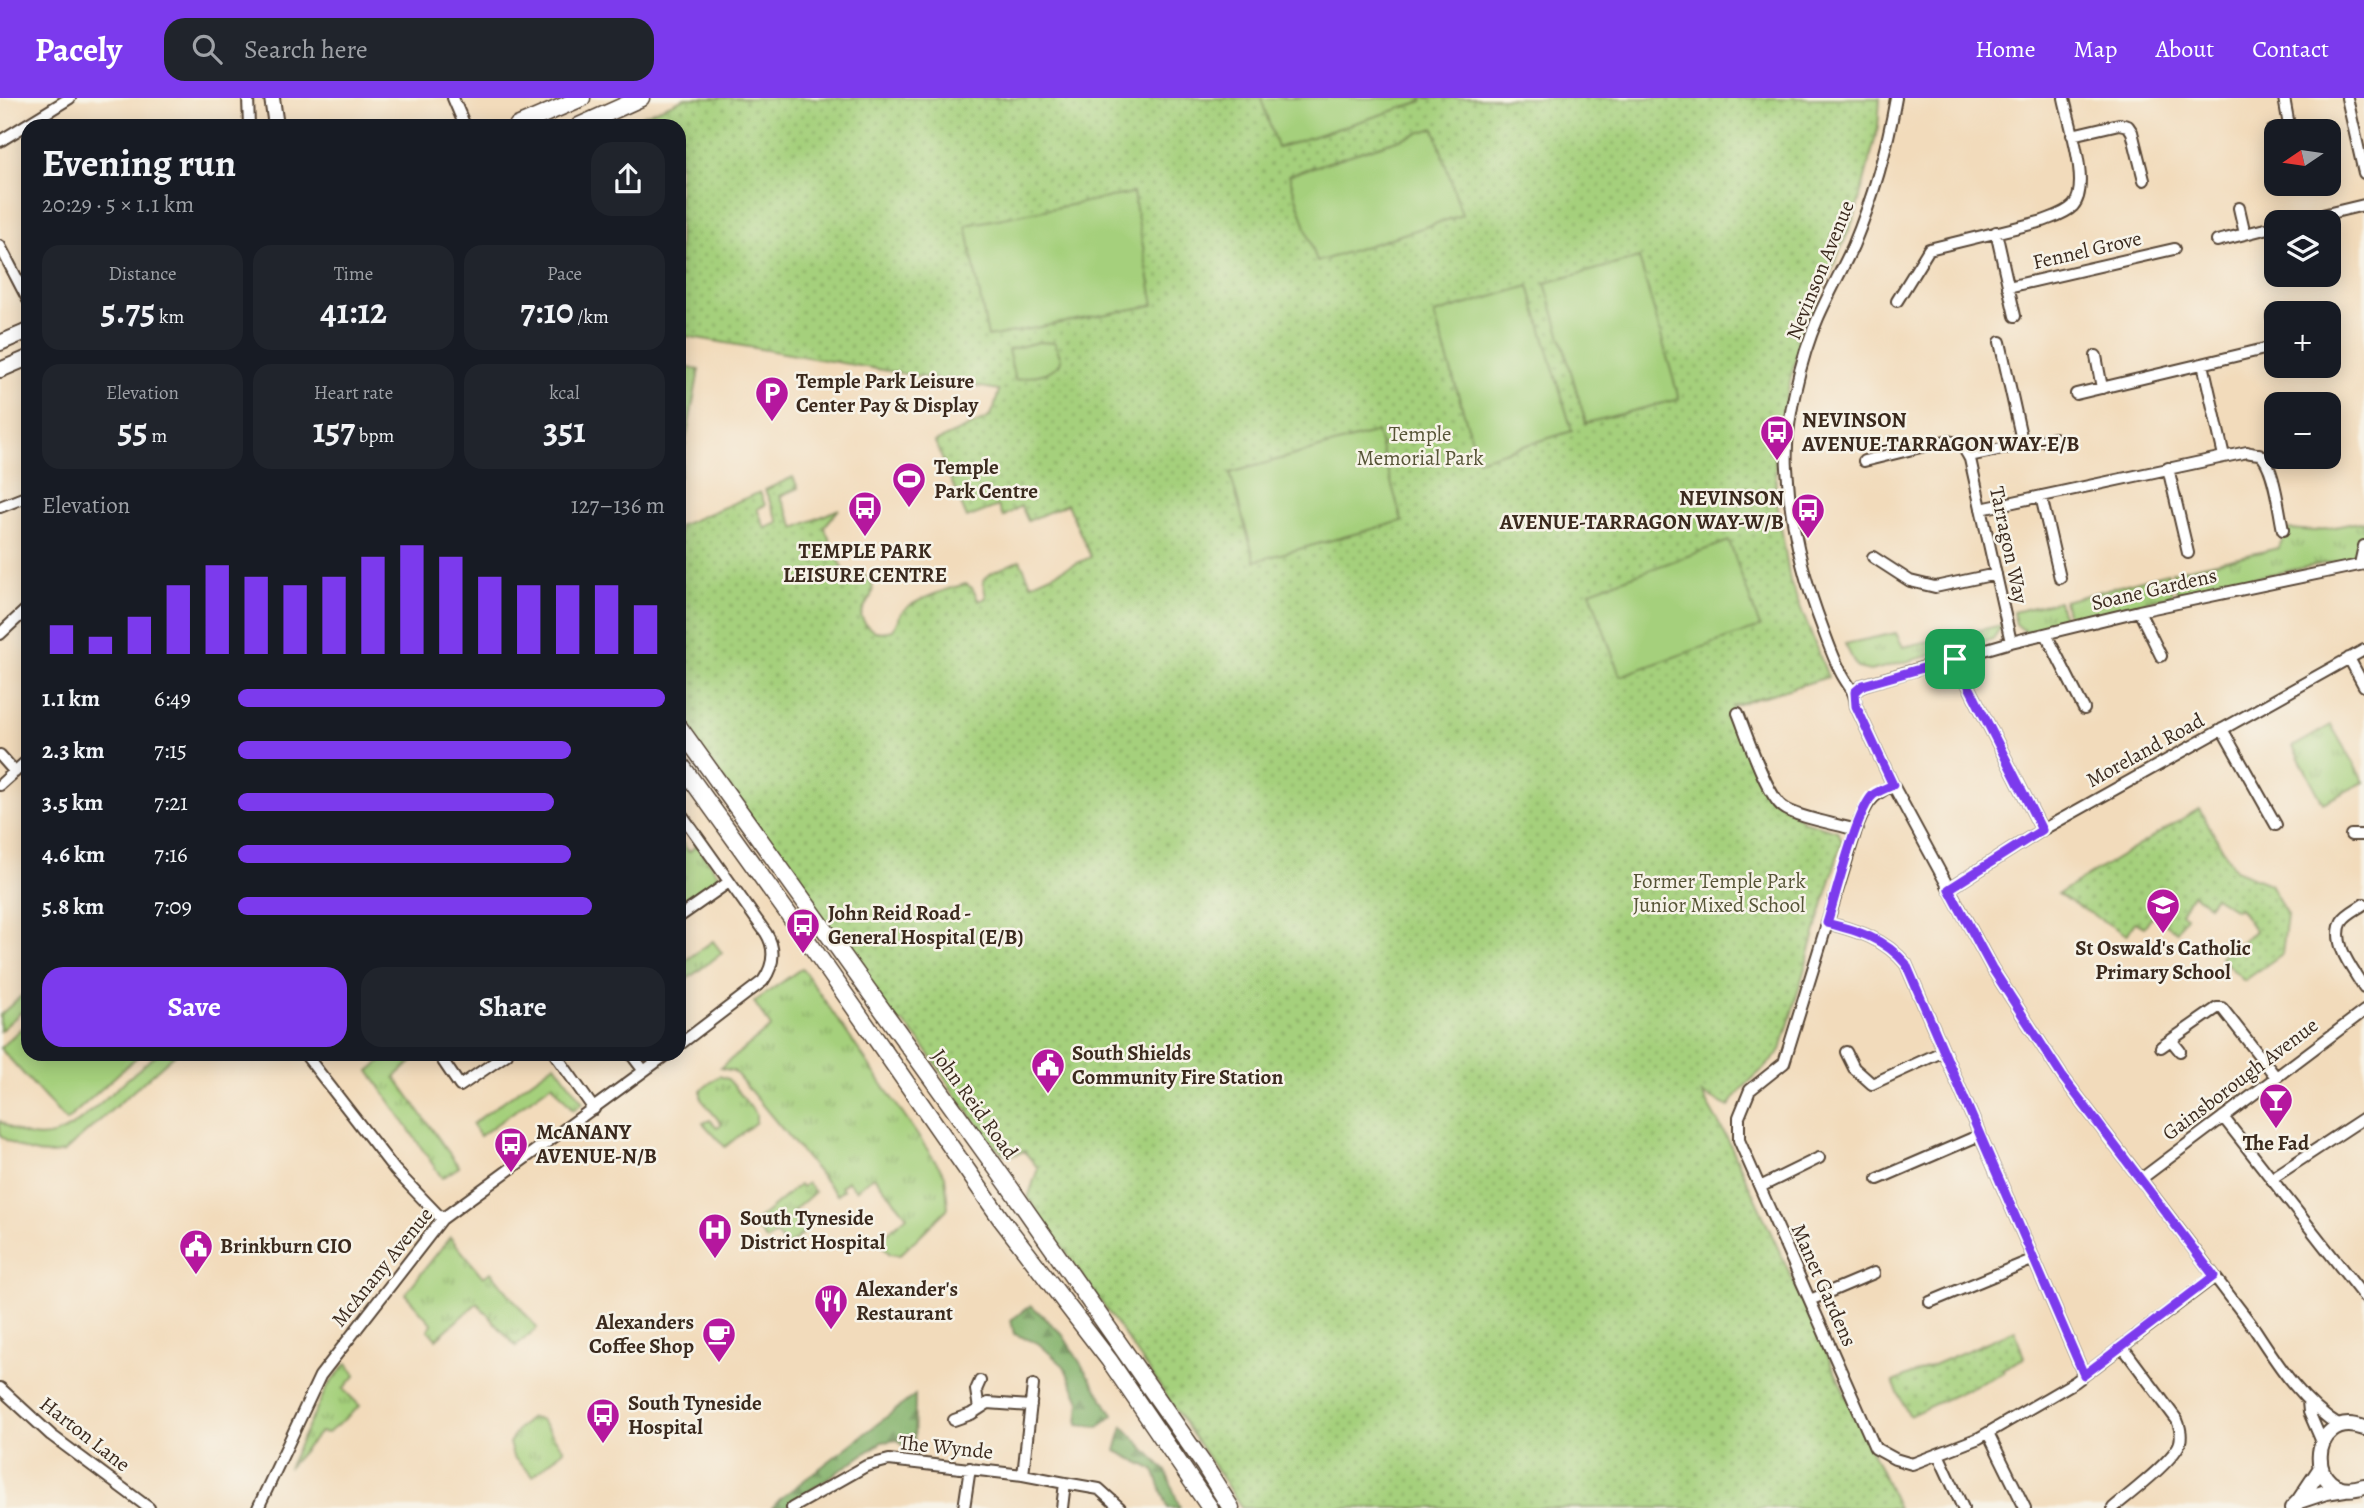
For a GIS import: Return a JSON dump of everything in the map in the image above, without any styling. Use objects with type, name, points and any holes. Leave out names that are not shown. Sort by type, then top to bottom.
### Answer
[{"type":"highway","points":[[533,119],[582,98]]},
{"type":"highway","points":[[593,119],[632,100]]},
{"type":"highway","name":"John Reid Road","points":[[686,737],[1004,1180],[1204,1465],[1231,1508]]},
{"type":"highway","name":"John Reid Road","points":[[686,772],[1001,1219],[1109,1360],[1210,1508]]},
{"type":"main road","points":[[272,98],[275,119]]},
{"type":"main road","points":[[0,343],[21,334]]},
{"type":"main road","points":[[0,370],[21,361]]},
{"type":"main road","points":[[2358,1489],[2331,1482],[2321,1468],[2319,1451],[2322,1442],[2334,1430],[2350,1425],[2364,1428]]},
{"type":"main road","points":[[2295,1505],[2321,1468]]},
{"type":"main road","points":[[2295,1505],[2326,1492],[2358,1489]]},
{"type":"street","points":[[36,119],[70,98]]},
{"type":"street","points":[[248,98],[249,119]]},
{"type":"street","points":[[453,98],[462,119]]},
{"type":"street","name":"Nevinson Avenue","points":[[1896,98],[1887,146],[1876,182],[1852,247],[1817,320],[1798,379],[1787,465],[1792,514],[1805,578],[1840,670],[1855,692],[1856,706],[1893,785],[1992,968],[2052,1060],[2308,1401],[2341,1427]]},
{"type":"street","name":"Fennel Grove","points":[[1897,301],[1929,249],[2061,215],[2074,205],[2080,193],[2081,178],[2063,98]]},
{"type":"street","points":[[2284,98],[2288,119]]},
{"type":"street","points":[[2347,98],[2362,154],[2364,173]]},
{"type":"street","points":[[2072,135],[2119,124],[2128,126],[2132,132],[2144,180]]},
{"type":"street","points":[[0,141],[21,128]]},
{"type":"street","points":[[2341,211],[2364,205]]},
{"type":"street","points":[[2239,208],[2245,234]]},
{"type":"street","points":[[2217,241],[2264,229]]},
{"type":"street","name":"Fennel Grove","points":[[1996,232],[2015,316]]},
{"type":"street","points":[[0,246],[21,286]]},
{"type":"street","name":"Fennel Grove","points":[[2008,288],[2174,249]]},
{"type":"street","points":[[2000,342],[2023,445]]},
{"type":"street","points":[[2076,394],[2264,349]]},
{"type":"street","points":[[2096,356],[2102,388]]},
{"type":"street","points":[[2203,363],[2224,456]]},
{"type":"street","points":[[1864,461],[1945,441],[1955,441],[1965,448],[1969,456],[2054,438]]},
{"type":"street","points":[[1981,509],[2247,453],[2258,454],[2266,461],[2283,530]]},
{"type":"street","name":"Tarragon Way","points":[[1969,456],[2011,642]]},
{"type":"street","points":[[2168,468],[2188,554]]},
{"type":"street","points":[[2041,496],[2060,578]]},
{"type":"street","points":[[0,507],[21,499]]},
{"type":"street","points":[[2362,564],[2364,546]]},
{"type":"street","points":[[1873,557],[1910,581],[1935,587],[1996,575]]},
{"type":"street","name":"Soane Gardens","points":[[1855,692],[1863,685],[2011,642],[2139,611],[2362,564]]},
{"type":"street","points":[[2139,611],[2161,656]]},
{"type":"street","points":[[0,634],[21,614]]},
{"type":"street","points":[[2046,634],[2084,709]]},
{"type":"street","name":"Moreland Road","points":[[1949,889],[2042,830],[2364,650]]},
{"type":"street","points":[[2349,658],[2364,686]]},
{"type":"street","points":[[1955,659],[2042,830]]},
{"type":"street","points":[[1738,713],[1772,794],[1782,807],[1856,830]]},
{"type":"street","points":[[2222,729],[2276,825]]},
{"type":"street","points":[[0,755],[15,772]]},
{"type":"street","points":[[0,785],[21,766]]},
{"type":"street","name":"Manet Gardens","points":[[1893,785],[1874,795],[1856,830],[1784,1063],[1750,1090],[1739,1117],[1739,1140],[1875,1448],[1895,1460],[1912,1464],[1988,1433],[2084,1375],[2214,1276]]},
{"type":"street","points":[[686,821],[770,939],[773,956],[764,981],[686,1040]]},
{"type":"street","points":[[686,912],[729,882]]},
{"type":"street","points":[[2364,904],[2343,919],[2339,935],[2342,950],[2364,988]]},
{"type":"street","points":[[1827,923],[1862,932],[1894,950],[1906,964],[2084,1375]]},
{"type":"street","points":[[2161,1047],[2217,1008],[2222,1008],[2276,1077]]},
{"type":"street","name":"Gainsborough Avenue","points":[[2141,1179],[2364,1011]]},
{"type":"street","points":[[2171,1040],[2180,1051]]},
{"type":"street","points":[[1846,1052],[1854,1068],[1872,1084],[1944,1051]]},
{"type":"street","points":[[309,1061],[395,1170],[442,1219]]},
{"type":"street","points":[[443,1061],[460,1086],[496,1061]]},
{"type":"street","points":[[560,1061],[594,1109]]},
{"type":"street","points":[[636,1061],[644,1071]]},
{"type":"street","name":"McAnany Avenue","points":[[258,1508],[320,1376],[442,1219],[658,1061]]},
{"type":"street","points":[[2223,1117],[2364,1297]]},
{"type":"street","points":[[2271,1179],[2364,1118]]},
{"type":"street","points":[[1878,1179],[1980,1135]]},
{"type":"street","points":[[1760,1187],[1819,1158]]},
{"type":"street","points":[[1930,1302],[2034,1259]]},
{"type":"street","points":[[1810,1300],[1874,1273]]},
{"type":"street","points":[[2113,1508],[2173,1456],[2180,1441],[2177,1420],[2122,1346]]},
{"type":"street","points":[[979,1409],[976,1390],[980,1381]]},
{"type":"street","points":[[1023,1475],[1033,1385]]},
{"type":"street","name":"Harton Lane","points":[[0,1388],[51,1435],[149,1508]]},
{"type":"street","name":"Nevinson Avenue","points":[[2308,1401],[2309,1412],[2322,1442]]},
{"type":"street","points":[[954,1420],[988,1403],[1031,1406]]},
{"type":"street","points":[[1988,1433],[2025,1508]]},
{"type":"street","points":[[1938,1454],[1963,1508]]},
{"type":"street","name":"The Wynde","points":[[792,1508],[866,1466],[889,1460],[1023,1475],[1099,1489],[1120,1508]]},
{"type":"street","points":[[964,1508],[970,1468]]},
{"type":"street","points":[[1062,1508],[1065,1483]]},
{"type":"green space","name":"Temple Memorial Park","points":[[685,98],[1880,98],[1878,128],[1855,216],[1798,348],[1775,445],[1776,497],[1790,581],[1828,677],[1732,706],[1767,794],[1806,822],[1838,831],[1842,841],[1781,1050],[1740,1091],[1729,1107],[1702,1094],[1729,1142],[1898,1508],[1242,1508],[1028,1198],[1038,1168],[1024,1151],[1008,1155],[995,1147],[953,1092],[919,1040],[903,1022],[898,1025],[686,728],[686,523],[760,492],[765,505],[757,509],[765,528],[779,523],[765,490],[793,477],[798,488],[780,496],[795,528],[839,509],[824,527],[845,575],[861,574],[872,584],[871,596],[861,616],[874,631],[893,630],[900,614],[909,606],[959,586],[966,584],[972,588],[979,601],[986,598],[983,581],[989,574],[1020,560],[1031,584],[1091,557],[1067,504],[1028,521],[1021,506],[1003,517],[998,506],[967,518],[935,442],[988,418],[994,409],[999,390],[686,336],[686,119],[635,119]]},
{"type":"green space","points":[[1261,98],[1422,98],[1423,101],[1277,148]]},
{"type":"green space","points":[[1434,128],[1462,215],[1317,262],[1289,175]]},
{"type":"green space","points":[[1133,193],[1154,305],[988,337],[966,225]]},
{"type":"green space","points":[[1639,258],[1679,399],[1586,423],[1545,283]]},
{"type":"green space","points":[[1529,286],[1572,431],[1478,460],[1434,314]]},
{"type":"green space","points":[[1038,342],[1055,343],[1061,359],[1059,365],[1046,373],[1015,380],[1008,350]]},
{"type":"green space","points":[[686,367],[699,370],[686,440]]},
{"type":"green space","points":[[1377,432],[1402,521],[1255,561],[1230,473]]},
{"type":"green space","points":[[2364,521],[2364,534],[2352,558],[2177,593],[2172,572],[2278,548],[2289,529],[2315,531]]},
{"type":"green space","points":[[1729,541],[1760,627],[1620,676],[1590,591]]},
{"type":"green space","points":[[2168,573],[2172,595],[2069,621],[2064,601]]},
{"type":"green space","points":[[2059,601],[2064,622],[2027,633],[2016,624],[2013,612]]},
{"type":"green space","points":[[2002,625],[1993,639],[1870,671],[1857,668],[1845,644],[1896,633],[1903,647]]},
{"type":"green space","points":[[2331,725],[2364,782],[2323,803],[2293,747]]},
{"type":"green space","points":[[2199,809],[2235,870],[2270,884],[2287,915],[2282,954],[2244,981],[2220,957],[2255,931],[2239,908],[2236,910],[2214,897],[2209,905],[2192,894],[2181,913],[2186,916],[2177,931],[2152,916],[2144,927],[2135,922],[2127,935],[2058,894]]},
{"type":"green space","points":[[697,845],[722,880],[687,904],[686,848],[689,852]]},
{"type":"green space","points":[[713,941],[722,953],[686,980],[686,960]]},
{"type":"green space","points":[[802,968],[945,1175],[948,1208],[900,1255],[890,1254],[878,1241],[907,1216],[874,1176],[856,1190],[847,1181],[837,1195],[734,1071],[720,1068],[771,1027],[754,1002]]},
{"type":"green space","points":[[21,996],[21,1012],[0,1031],[0,1015]]},
{"type":"green space","points":[[21,1028],[21,1061],[132,1061],[66,1121],[0,1048]]},
{"type":"green space","points":[[148,1061],[167,1061],[64,1152],[38,1153],[0,1136],[0,1121],[30,1136],[43,1137],[68,1129]]},
{"type":"green space","points":[[381,1061],[413,1061],[395,1077],[459,1167],[442,1178],[369,1071]]},
{"type":"green space","points":[[555,1064],[583,1103],[573,1110],[552,1084],[480,1136],[472,1124]]},
{"type":"green space","points":[[719,1076],[728,1079],[756,1114],[756,1122],[725,1147],[703,1123],[710,1120],[717,1127],[722,1124],[701,1099],[701,1090]]},
{"type":"green space","points":[[807,1183],[815,1192],[794,1210],[809,1228],[787,1247],[776,1234],[767,1241],[752,1224],[799,1185],[802,1187]]},
{"type":"green space","points":[[450,1237],[483,1277],[491,1272],[537,1328],[516,1346],[477,1303],[436,1339],[428,1330],[432,1324],[405,1294]]},
{"type":"green space","points":[[1031,1305],[1062,1334],[1113,1415],[1099,1427],[1078,1425],[1080,1401],[1064,1366],[1038,1343],[1014,1334],[1011,1320]]},
{"type":"green space","points":[[2015,1330],[2024,1358],[2002,1369],[2004,1372],[1909,1416],[1893,1382]]},
{"type":"green space","points":[[347,1363],[356,1375],[343,1389],[360,1406],[328,1433],[320,1432],[288,1468],[327,1387]]},
{"type":"green space","points":[[915,1395],[914,1455],[898,1440],[882,1442],[784,1508],[772,1508],[781,1498]]},
{"type":"green space","points":[[531,1418],[541,1420],[564,1450],[533,1476],[513,1457],[509,1443],[518,1429]]},
{"type":"green space","points":[[1123,1426],[1166,1471],[1180,1508],[1168,1508],[1154,1470],[1116,1451]]},
{"type":"place","name":"Temple Park Leisure Center Pay & Display","points":[[772,423]]},
{"type":"place","name":"NEVINSON AVENUE-TARRAGON WAY-E/B","points":[[1777,462]]},
{"type":"place","name":"Temple Park Centre","points":[[909,509]]},
{"type":"place","name":"TEMPLE PARK LEISURE CENTRE","points":[[865,538]]},
{"type":"place","name":"NEVINSON AVENUE-TARRAGON WAY-W/B","points":[[1808,540]]},
{"type":"place","name":"St Oswald's Catholic Primary School","points":[[2163,935]]},
{"type":"place","name":"John Reid Road - General Hospital (E/B)","points":[[803,955]]},
{"type":"place","name":"South Shields Community Fire Station","points":[[1048,1095]]},
{"type":"place","name":"The Fad","points":[[2276,1130]]},
{"type":"place","name":"McANANY AVENUE-N/B","points":[[511,1174]]},
{"type":"place","name":"South Tyneside District Hospital","points":[[715,1260]]},
{"type":"place","name":"Brinkburn CIO","points":[[196,1276]]},
{"type":"place","name":"Alexander's Restaurant","points":[[831,1331]]},
{"type":"place","name":"Alexanders Coffee Shop","points":[[719,1364]]},
{"type":"place","name":"South Tyneside Hospital","points":[[603,1445]]},
{"type":"route","points":[[1955,659],[2042,830],[1949,889],[1992,968],[2062,1076],[2214,1276],[2084,1375],[1906,964],[1894,950],[1877,938],[1827,923],[1850,846],[1866,806],[1874,795],[1893,785],[1856,706],[1855,692],[1863,685],[1955,659]]},
{"type":"park label","name":"Former Temple Park Junior Mixed School","points":[[1719,893]]}]
